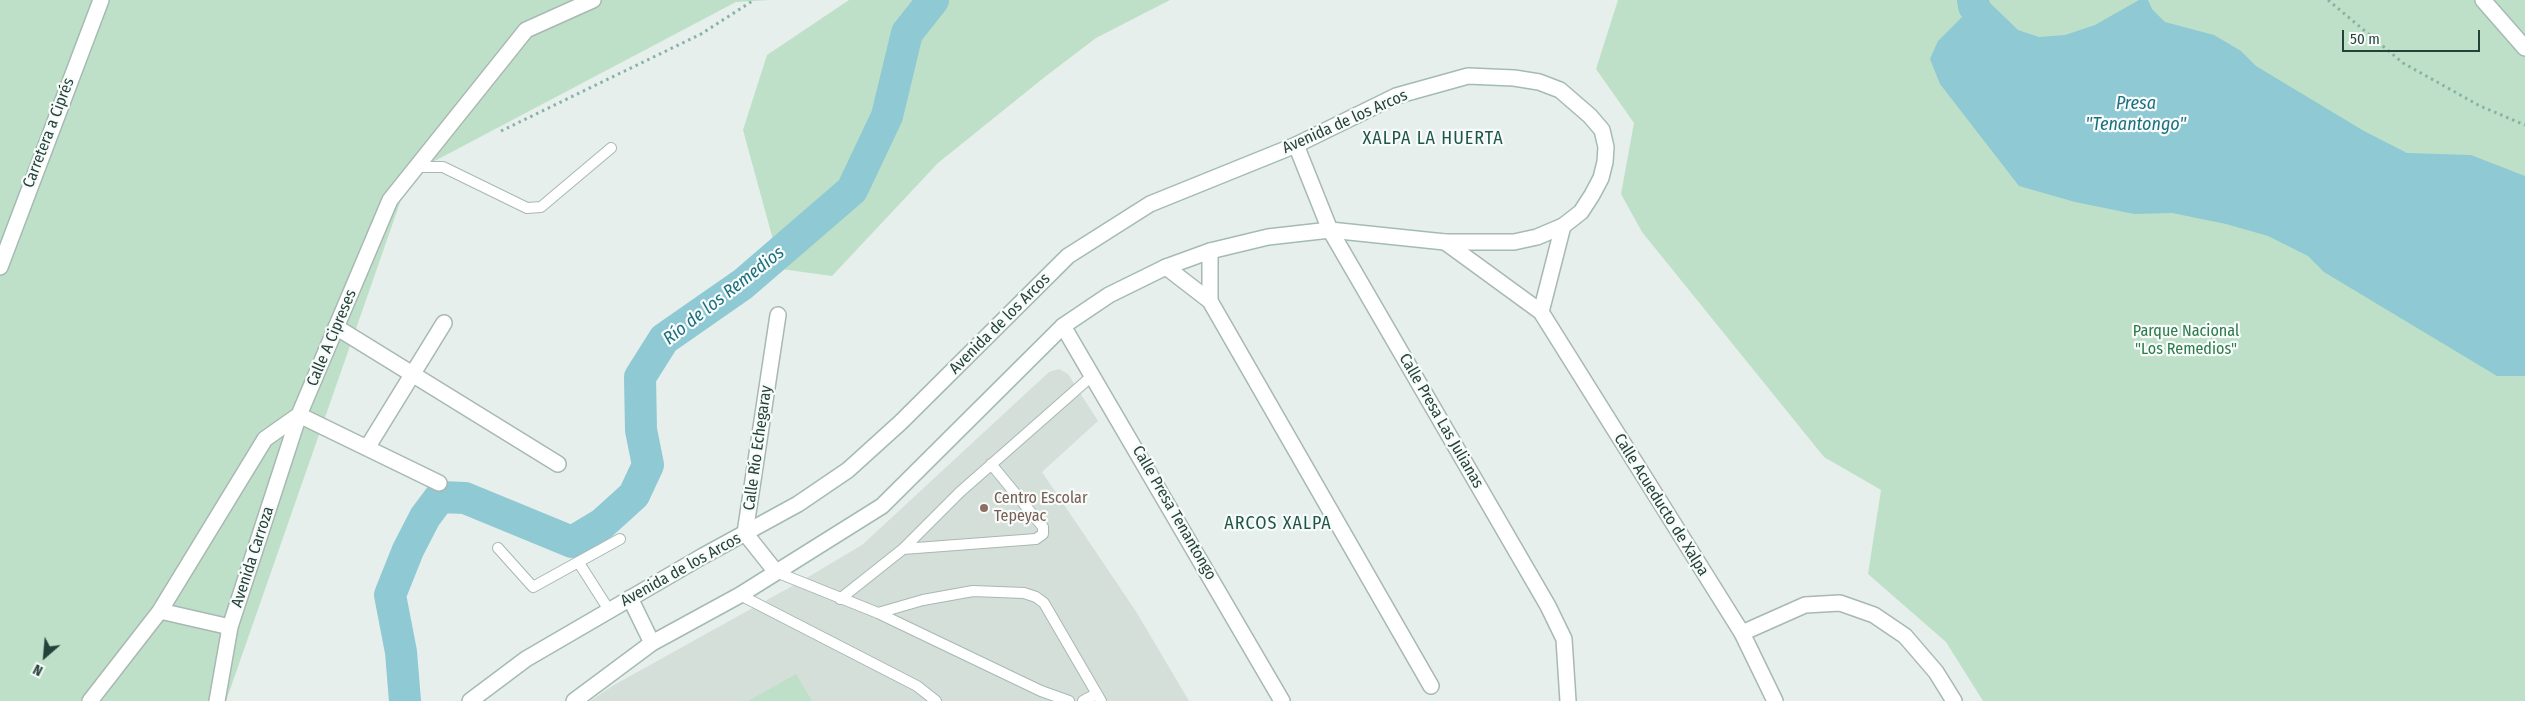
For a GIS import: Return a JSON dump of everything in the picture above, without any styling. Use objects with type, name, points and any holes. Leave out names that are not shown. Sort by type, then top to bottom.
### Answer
[{"type":"street","name":"Carretera a Ciprés","points":[[0,267],[101,0]]},
{"type":"street","name":"Calle A Cipreses","points":[[299,415],[390,200],[526,30],[593,0]]},
{"type":"street","points":[[2483,0],[2525,48]]},
{"type":"street","name":"Avenida de los Arcos","points":[[470,701],[526,659],[630,598],[798,504],[848,470],[901,422],[1068,256],[1150,204],[1296,145],[1396,96],[1468,76],[1514,78],[1539,82],[1560,90],[1584,110],[1602,130],[1606,147],[1601,178],[1582,212],[1563,226],[1514,242],[1445,242],[1330,230],[1268,237],[1210,251],[1166,267],[1110,295],[1063,326],[882,506],[740,595],[652,643],[574,701]]},
{"type":"street","name":"Calle Presa Las Julianas","points":[[1296,145],[1330,230],[1548,606],[1564,639],[1568,701]]},
{"type":"street","points":[[1541,312],[1563,226]]},
{"type":"street","name":"Calle Acueducto de Xalpa","points":[[1445,242],[1541,312],[1742,633],[1775,701]]},
{"type":"street","points":[[1210,251],[1210,300]]},
{"type":"street","points":[[1166,267],[1210,300],[1431,686]]},
{"type":"street","name":"Calle Río Echegaray","points":[[776,572],[745,533],[778,315]]},
{"type":"street","points":[[367,448],[444,324]]},
{"type":"street","name":"Calle Presa Tenantongo","points":[[1063,326],[1094,374],[1282,701]]},
{"type":"street","points":[[336,327],[558,464]]},
{"type":"street","points":[[90,701],[160,611],[265,439],[299,415],[440,483]]},
{"type":"street","name":"Avenida Carroza","points":[[217,701],[230,627],[299,415]]},
{"type":"street","points":[[630,598],[652,643]]},
{"type":"street","points":[[1742,633],[1805,606],[1840,603],[1874,615],[1904,636],[1936,672],[1954,701]]},
{"type":"street","points":[[160,611],[230,627]]},
{"type":"lane","points":[[415,167],[443,167],[526,208],[541,207],[611,148]]},
{"type":"lane","points":[[840,599],[903,549],[960,492],[1094,374]]},
{"type":"lane","points":[[903,549],[1036,540],[1043,534],[1044,527],[991,464]]},
{"type":"lane","points":[[498,548],[532,587],[620,539]]},
{"type":"lane","points":[[579,563],[609,610]]},
{"type":"lane","points":[[776,572],[878,613],[1041,691],[1069,701]]},
{"type":"lane","points":[[878,613],[923,600],[974,591],[1024,593],[1036,597],[1044,604],[1099,698],[1083,701]]},
{"type":"lane","points":[[740,595],[917,686],[936,701]]},
{"type":"path","points":[[501,131],[702,34],[754,0]]},
{"type":"path","points":[[2328,0],[2403,63],[2480,106],[2525,125]]},
{"type":"shaded area","name":"Centro Escolar Tepeyac","points":[[1059,369],[1068,374],[1098,421],[1042,472],[1137,613],[1189,701],[590,701],[614,685],[862,545],[1049,372]]},
{"type":"green space","points":[[0,0],[770,0],[736,2],[410,174],[226,701],[0,701]]},
{"type":"green space","points":[[849,0],[1170,0],[1096,38],[938,163],[832,276],[781,269],[743,130],[767,55]]},
{"type":"green space","name":"Parque Nacional \"Los Remedios\"","points":[[1618,0],[2525,0],[2525,701],[1983,701],[1946,642],[1868,574],[1881,490],[1824,457],[1642,232],[1621,194],[1634,123],[1596,69]]},
{"type":"green space","points":[[796,674],[812,701],[748,701]]},
{"type":"water","name":"Presa \"Tenantongo\"","points":[[2139,0],[2148,0],[2152,9],[2165,22],[2214,35],[2241,51],[2256,66],[2364,131],[2407,153],[2471,155],[2525,176],[2525,376],[2497,376],[2324,272],[2308,256],[2268,236],[2226,224],[2172,213],[2134,214],[2075,202],[2019,186],[1940,84],[1930,59],[1938,41],[1967,12],[1982,1],[1989,2],[2018,30],[2039,37],[2065,35],[2095,25]]},
{"type":"waterway","name":"Río de los Remedios","points":[[405,701],[401,652],[390,595],[408,550],[425,517],[440,497],[465,498],[572,542],[602,524],[634,495],[648,465],[641,430],[640,377],[664,339],[743,284],[852,190],[887,116],[907,33],[933,0]]},
{"type":"waterway","name":"Río de los Remedios","points":[[1973,0],[1974,6]]},
{"type":"place","name":"Centro Escolar Tepeyac","points":[[984,508]]},
{"type":"district","name":"XALPA LA HUERTA","points":[[1433,139]]},
{"type":"district","name":"ARCOS XALPA","points":[[1278,524]]}]
